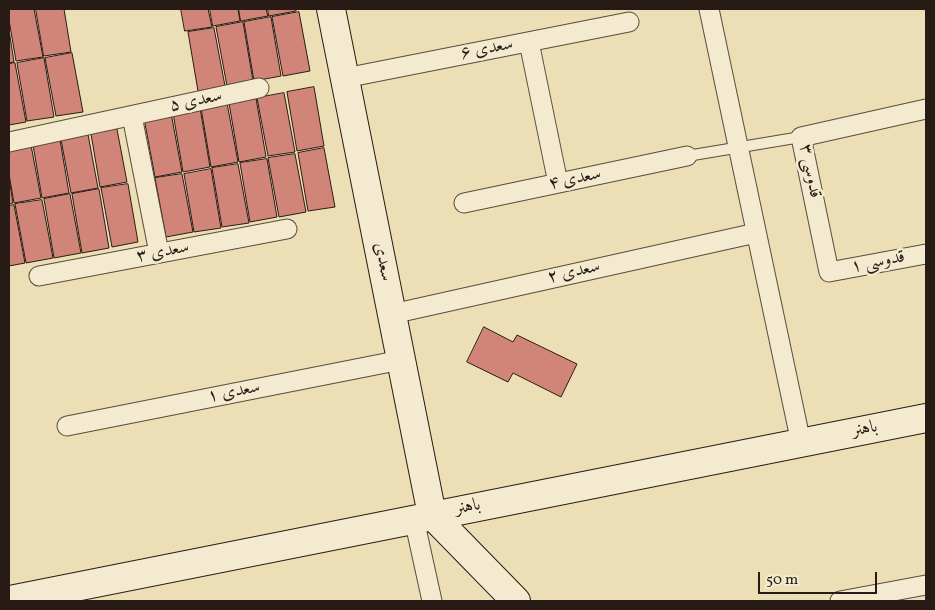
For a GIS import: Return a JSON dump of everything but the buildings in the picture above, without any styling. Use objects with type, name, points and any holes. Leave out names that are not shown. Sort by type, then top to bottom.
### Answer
[{"type":"street","name":"سعدی","points":[[331,9],[401,360],[423,517]]},
{"type":"street","points":[[709,9],[801,442]]},
{"type":"street","name":"سعدی ۶","points":[[345,78],[629,22]]},
{"type":"street","points":[[529,42],[558,183]]},
{"type":"street","name":"سعدی ۵","points":[[9,142],[259,88]]},
{"type":"street","name":"قدوسی ۳","points":[[829,272],[801,137],[926,109]]},
{"type":"street","points":[[132,116],[159,254]]},
{"type":"street","name":"سعدی ۴","points":[[464,203],[687,156]]},
{"type":"street","name":"سعدی ۳","points":[[39,276],[287,229]]},
{"type":"street","name":"سعدی ۲","points":[[392,314],[756,233]]},
{"type":"street","name":"قدوسی ۱","points":[[829,272],[926,254]]},
{"type":"street","name":"سعدی ۱","points":[[67,426],[401,360]]},
{"type":"street","name":"باهنر","points":[[10,599],[926,418]]},
{"type":"street","points":[[423,517],[432,601]]},
{"type":"street","points":[[423,517],[516,601]]},
{"type":"street","points":[[840,601],[926,585]]},
{"type":"lane","points":[[687,156],[801,137]]}]
